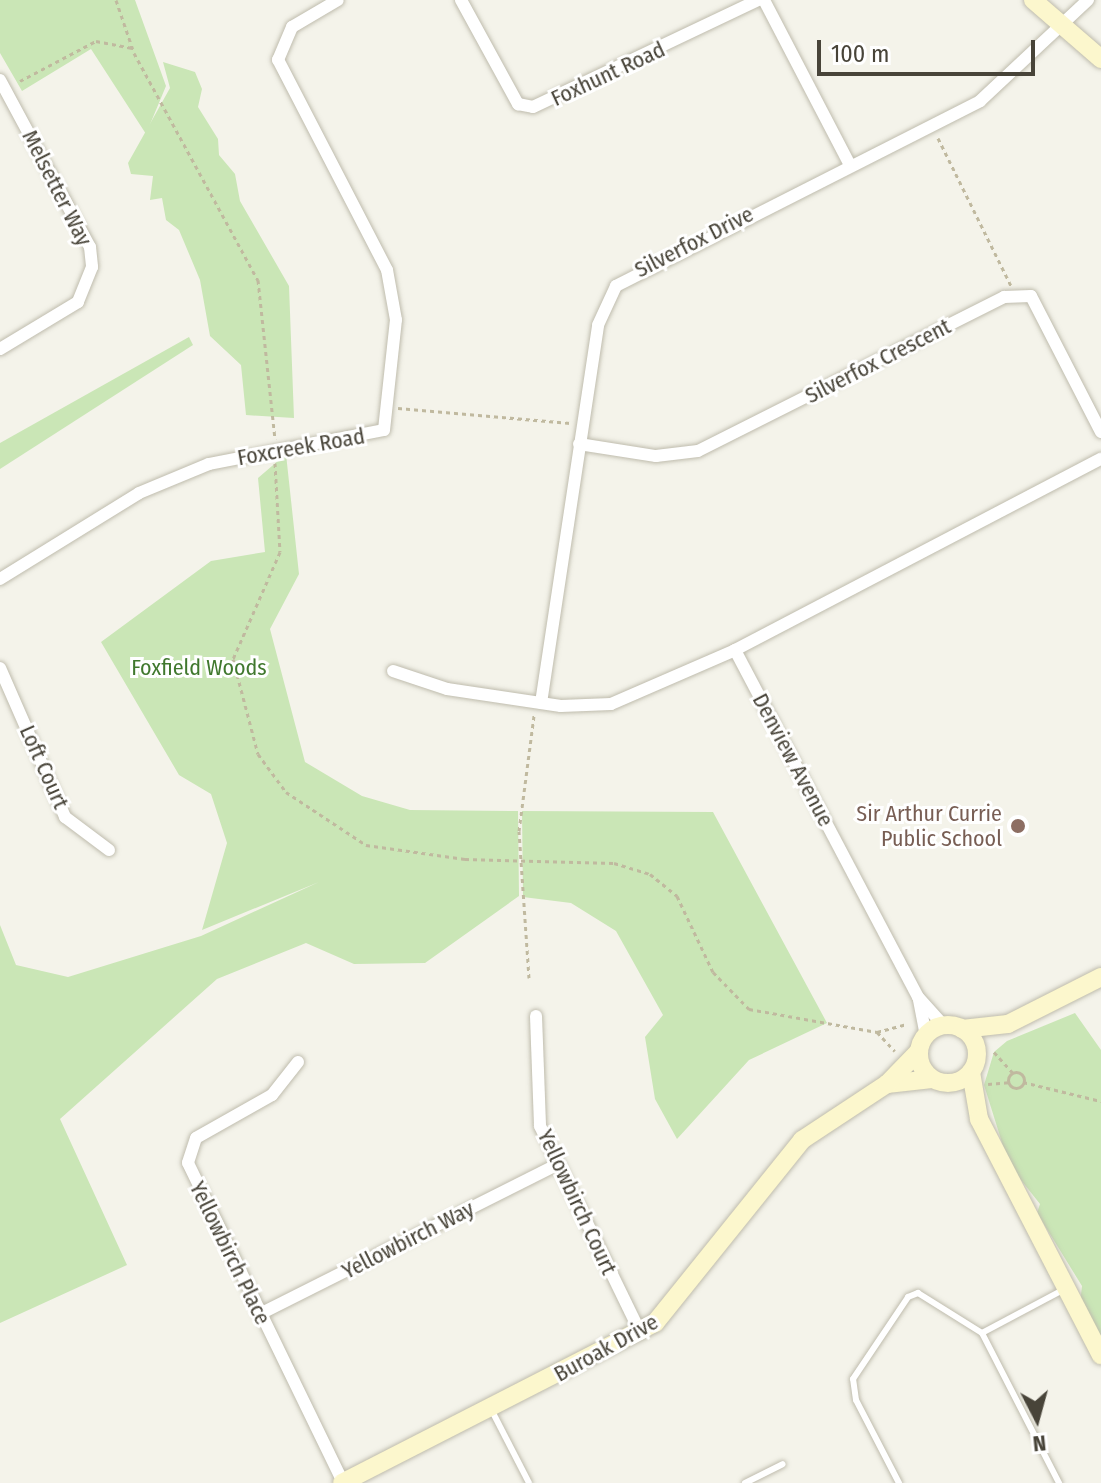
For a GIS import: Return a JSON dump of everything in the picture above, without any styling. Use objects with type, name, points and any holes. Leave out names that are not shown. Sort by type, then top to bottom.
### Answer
[{"type":"street","name":"Foxcreek Road","points":[[0,579],[139,493],[209,464],[275,448],[365,440],[384,430],[391,407],[396,320],[387,270],[278,60],[292,27],[338,0]]},
{"type":"street","name":"Foxhunt Road","points":[[461,0],[511,94],[533,107],[758,0]]},
{"type":"street","points":[[764,0],[850,165]]},
{"type":"street","points":[[1033,0],[1101,59]]},
{"type":"street","name":"Silverfox Drive","points":[[537,707],[598,325],[616,286],[850,165],[933,127],[997,89],[1088,0]]},
{"type":"street","name":"Melsetter Way","points":[[0,80],[90,247],[92,267],[78,302],[0,349]]},
{"type":"street","points":[[1016,296],[1031,296],[1101,432]]},
{"type":"street","name":"Silverfox Crescent","points":[[579,444],[656,456],[698,451],[1016,296]]},
{"type":"street","points":[[393,671],[447,689],[537,707],[611,704],[735,650],[1101,459]]},
{"type":"street","name":"Denview Avenue","points":[[735,650],[918,997],[943,1025]]},
{"type":"street","name":"Loft Court","points":[[0,668],[65,817],[109,850]]},
{"type":"street","points":[[943,1025],[962,1029],[1008,1024],[1101,977]]},
{"type":"street","name":"Denview Avenue","points":[[918,997],[922,1043]]},
{"type":"street","name":"Yellowbirch Court","points":[[536,1016],[540,1126],[556,1165],[641,1334]]},
{"type":"street","points":[[980,1066],[1008,1024]]},
{"type":"street","name":"Buroak Drive","points":[[342,1483],[641,1334],[672,1309],[802,1140],[887,1084],[922,1043],[943,1025]]},
{"type":"street","points":[[962,1029],[980,1066],[979,1119]]},
{"type":"street","points":[[922,1043],[937,1081],[979,1119],[1101,1355]]},
{"type":"street","name":"Yellowbirch Place","points":[[298,1062],[285,1085],[190,1149],[192,1180],[342,1483]]},
{"type":"street","name":"Buroak Drive","points":[[887,1084],[937,1081],[980,1066]]},
{"type":"street","name":"Yellowbirch Way","points":[[260,1314],[556,1165]]},
{"type":"lane","points":[[982,1333],[1067,1288]]},
{"type":"lane","points":[[899,1483],[856,1400],[854,1368],[918,1293],[982,1333],[1059,1483]]},
{"type":"lane","points":[[491,1409],[529,1483]]},
{"type":"lane","points":[[745,1483],[783,1464]]},
{"type":"path","points":[[116,0],[132,48],[258,280],[275,448],[280,552],[233,659],[262,764],[286,792],[366,845],[465,859],[520,858],[614,863],[650,874],[677,896],[713,972],[749,1009],[877,1032],[907,1024]]},
{"type":"path","points":[[20,81],[96,41],[132,48]]},
{"type":"path","points":[[933,127],[1016,296]]},
{"type":"path","points":[[391,407],[582,425]]},
{"type":"path","points":[[529,978],[520,858],[537,707]]},
{"type":"path","points":[[877,1032],[896,1053]]},
{"type":"path","points":[[980,1066],[1013,1073],[1023,1082]]},
{"type":"path","points":[[980,1066],[1009,1082],[1023,1082],[1101,1101]]},
{"type":"path","points":[[1009,1082],[1013,1073]]},
{"type":"green space","points":[[0,0],[135,0],[166,86],[146,134],[91,49],[22,91],[0,53]]},
{"type":"green space","points":[[163,62],[195,72],[202,89],[198,107],[218,139],[219,155],[235,174],[240,201],[289,286],[294,418],[246,415],[241,365],[210,336],[200,280],[179,230],[166,220],[162,198],[150,200],[153,176],[131,174],[128,163],[170,88]]},
{"type":"green space","points":[[189,337],[193,345],[0,469],[0,443]]},
{"type":"green space","name":"Foxfield Woods","points":[[286,454],[299,574],[270,629],[305,762],[362,796],[410,810],[518,811],[519,896],[425,963],[354,964],[306,943],[217,979],[60,1119],[127,1265],[0,1323],[0,925],[16,965],[68,977],[201,936],[319,882],[202,930],[227,843],[211,794],[179,775],[101,642],[211,561],[265,552],[258,478]]},
{"type":"green space","points":[[522,811],[713,812],[827,1023],[749,1060],[677,1139],[655,1099],[645,1037],[663,1015],[616,931],[571,903],[523,897]]},
{"type":"green space","points":[[1075,1013],[1101,1050],[1101,1343],[1080,1303],[1082,1286],[1037,1213],[1040,1204],[1009,1165],[984,1085],[994,1052],[1007,1041]]},
{"type":"place","name":"Sir Arthur Currie Public School","points":[[1018,826]]}]
